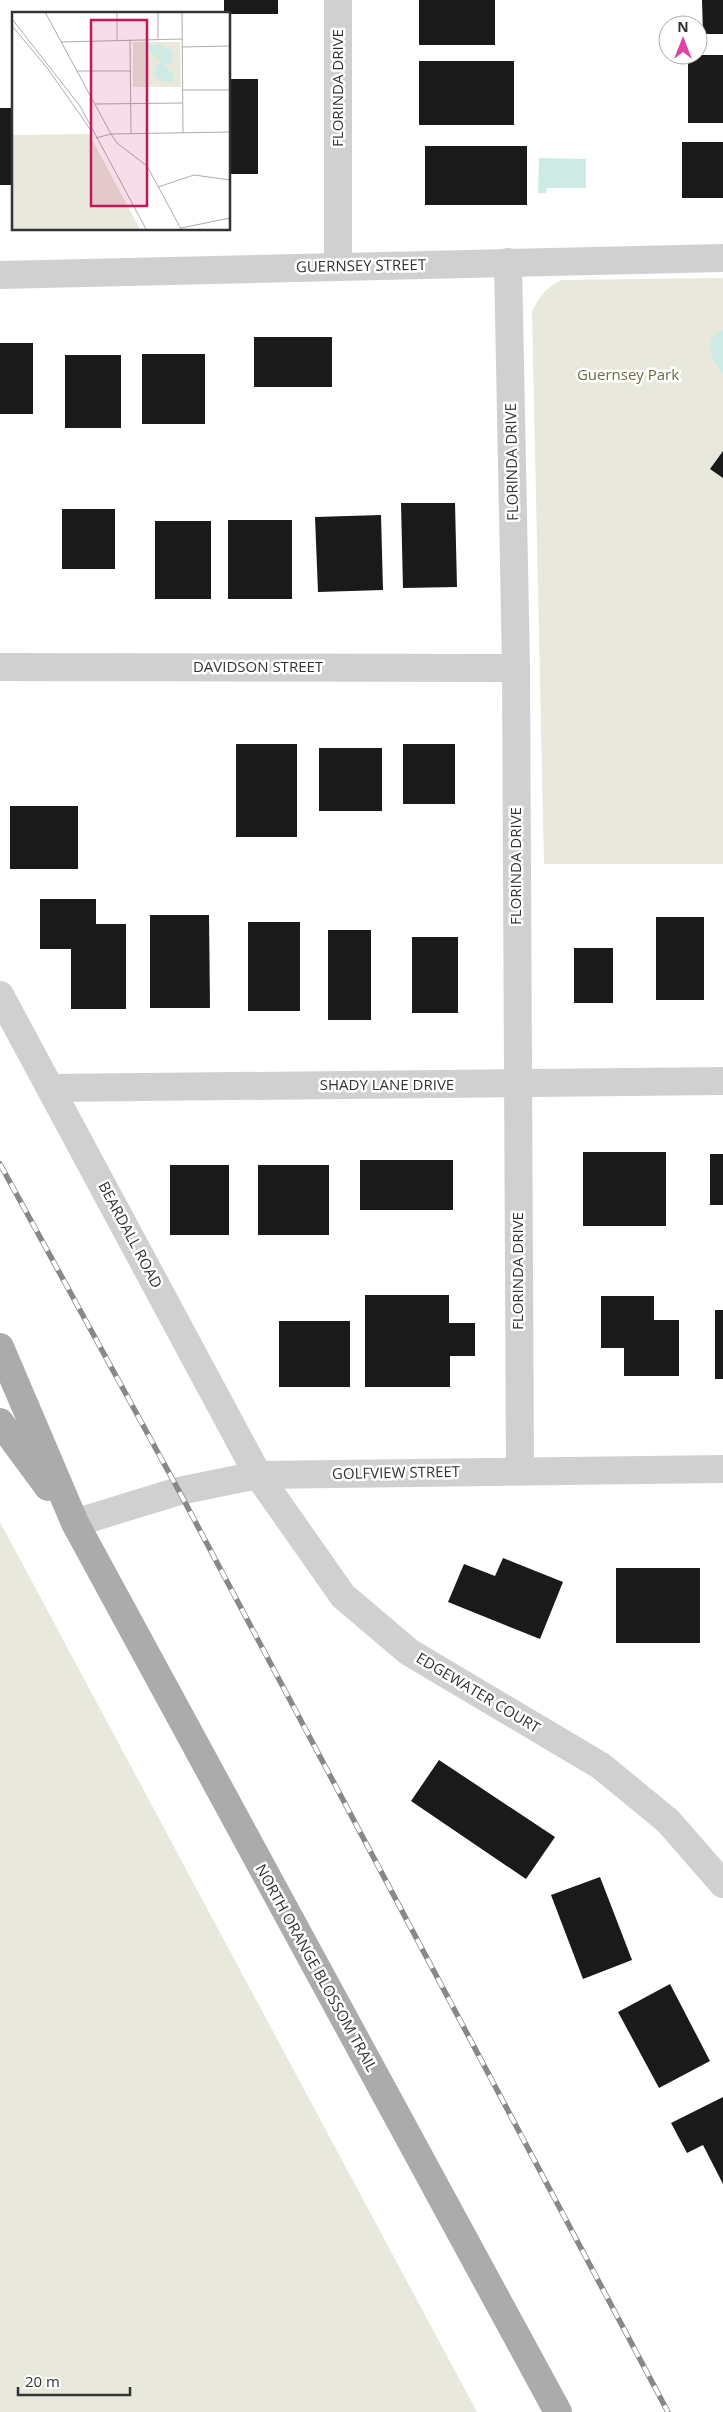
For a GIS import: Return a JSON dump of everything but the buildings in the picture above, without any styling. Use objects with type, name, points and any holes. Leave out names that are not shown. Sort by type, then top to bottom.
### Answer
[{"type":"main road","name":"NORTH ORANGE BLOSSOM TRAIL","points":[[0,1347],[75,1523],[558,2412]]},
{"type":"main road","name":"NORTH ORANGE BLOSSOM TRAIL","points":[[0,1422],[75,1523]]},
{"type":"street","name":"FLORINDA DRIVE","points":[[338,0],[338,266]]},
{"type":"street","name":"GUERNSEY STREET","points":[[0,275],[723,258]]},
{"type":"street","name":"FLORINDA DRIVE","points":[[508,262],[516,668],[516,1084],[520,1471]]},
{"type":"street","name":"DAVIDSON STREET","points":[[0,666],[516,668]]},
{"type":"street","name":"BEARDALL ROAD","points":[[0,994],[258,1475]]},
{"type":"street","name":"SHADY LANE DRIVE","points":[[51,1088],[723,1081]]},
{"type":"street","name":"GOLFVIEW STREET","points":[[75,1523],[179,1491],[258,1475],[723,1469]]},
{"type":"street","name":"EDGEWATER COURT","points":[[258,1475],[343,1596],[409,1652],[601,1766],[668,1821],[723,1884]]},
{"type":"green space","name":"Guernsey Park","points":[[723,278],[723,864],[544,864],[532,311],[544,292],[562,280]]},
{"type":"green space","points":[[0,1522],[477,2412],[0,2412]]},
{"type":"shaded area","points":[[539,158],[586,159],[586,188],[547,188],[546,193],[538,193]]},
{"type":"shaded area","points":[[723,330],[723,373],[713,358],[710,344],[711,339]]},
{"type":"railway","points":[[0,1164],[179,1491],[668,2412]]}]
